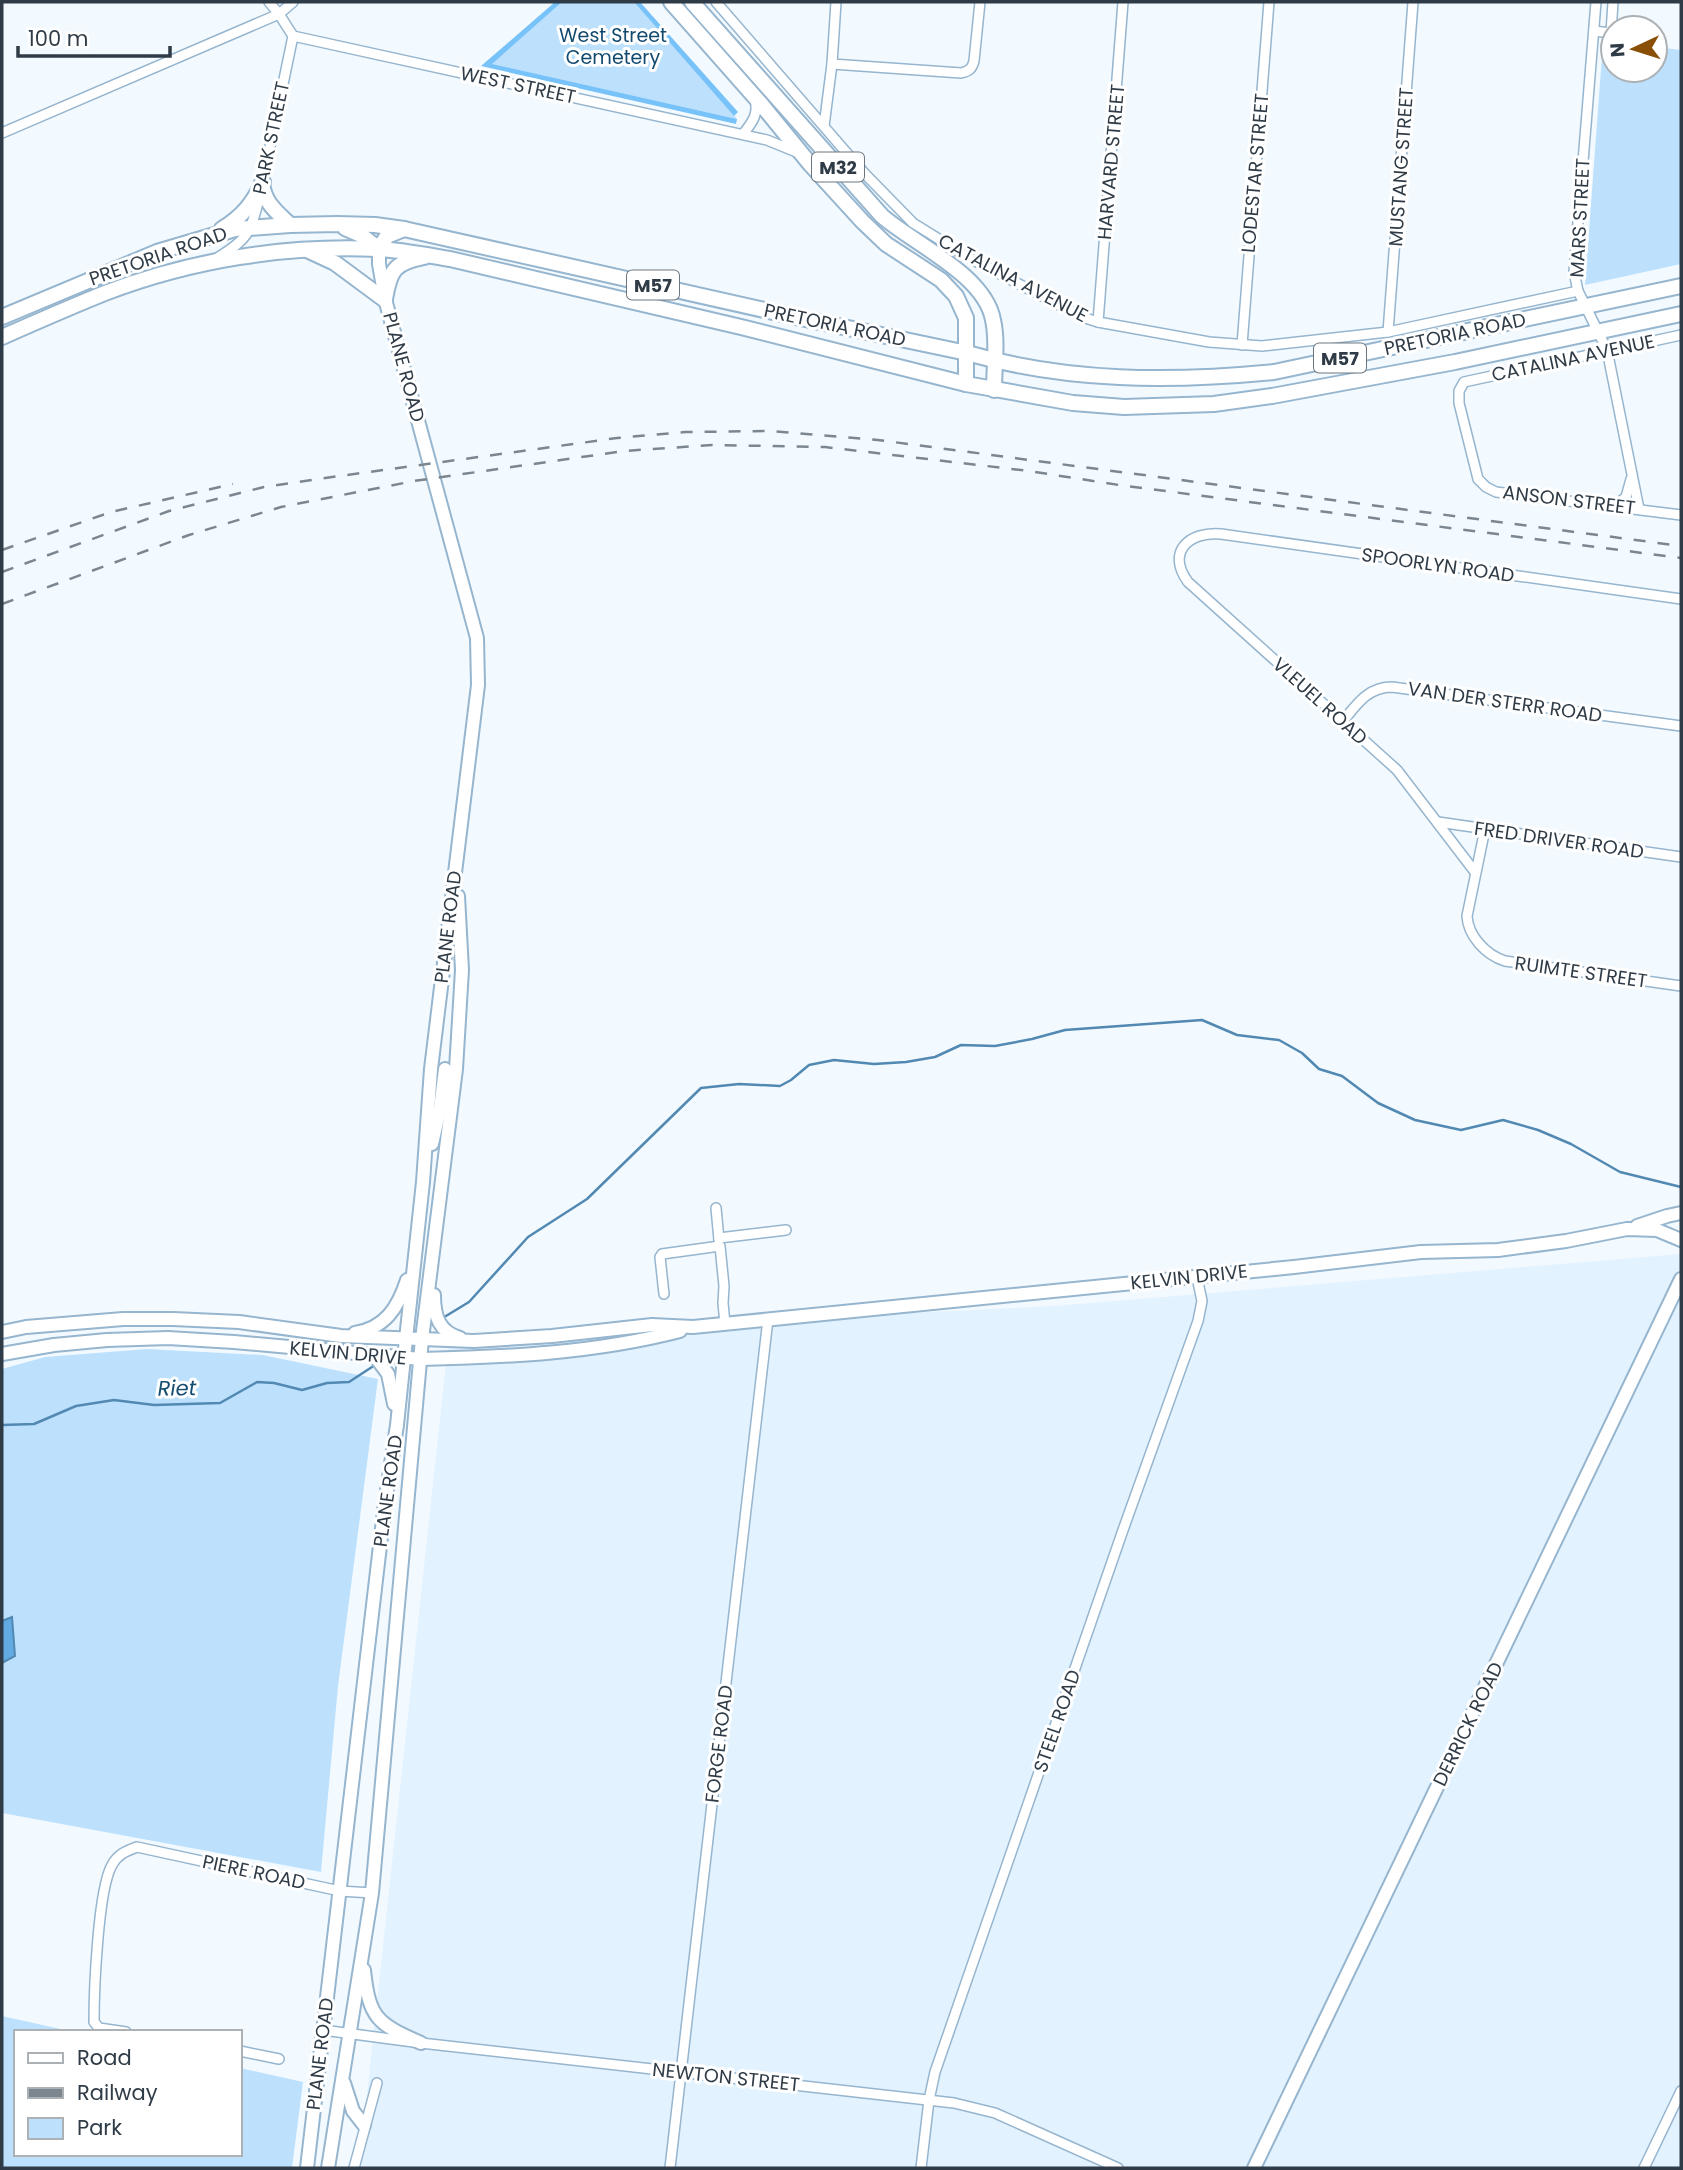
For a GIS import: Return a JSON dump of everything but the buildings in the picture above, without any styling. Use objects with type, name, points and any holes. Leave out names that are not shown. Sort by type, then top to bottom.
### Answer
[{"type":"main road","name":"M32","points":[[671,2],[862,221],[886,244],[941,280],[953,291],[966,318],[966,384]]},
{"type":"main road","name":"M32","points":[[692,2],[876,210],[903,233],[960,272],[980,291],[993,318],[994,390]]},
{"type":"main road","points":[[263,183],[263,192],[269,204],[290,225]]},
{"type":"main road","points":[[212,235],[246,212],[263,183]]},
{"type":"main road","points":[[337,224],[361,235],[379,249],[387,236],[404,229]]},
{"type":"main road","name":"PRETORIA ROAD","points":[[2,317],[148,256],[212,235],[235,229],[337,224],[404,229],[995,360],[1056,372],[1125,379],[1217,377],[1274,372],[1681,286]]},
{"type":"main road","points":[[303,249],[335,263],[385,300],[388,277],[392,271],[400,264],[429,256]]},
{"type":"main road","name":"PRETORIA ROAD","points":[[2,337],[106,293],[165,273],[211,262],[303,249],[379,249],[429,256],[741,327],[994,390],[1073,403],[1124,407],[1214,404],[1272,397],[1681,314]]},
{"type":"main road","name":"PLANE ROAD","points":[[328,2168],[372,1893],[422,1339],[456,1069],[462,970],[458,895],[478,685],[477,638],[385,300],[379,249]]},
{"type":"main road","points":[[741,327],[751,306]]},
{"type":"main road","points":[[941,348],[959,335],[966,318]]},
{"type":"main road","name":"PLANE ROAD","points":[[307,2168],[385,1503],[397,1425],[423,1182],[431,1069],[464,813]]},
{"type":"main road","points":[[423,1182],[440,1109],[445,1069]]},
{"type":"main road","points":[[1627,1229],[1681,1213]]},
{"type":"main road","name":"KELVIN DRIVE","points":[[2,1332],[26,1327],[123,1319],[160,1319],[239,1322],[341,1336],[474,1341],[652,1325],[694,1327],[1421,1252],[1498,1250],[1627,1229],[1657,1230],[1681,1240]]},
{"type":"main road","points":[[341,1336],[366,1331],[392,1314],[402,1297],[415,1254]]},
{"type":"main road","points":[[432,1274],[434,1308],[439,1325],[453,1336],[474,1341]]},
{"type":"main road","name":"DERRICK ROAD","points":[[1254,2168],[1681,1279]]},
{"type":"main road","name":"KELVIN DRIVE","points":[[2,1354],[93,1341],[168,1338],[421,1359],[538,1355],[657,1337],[694,1327]]},
{"type":"main road","points":[[374,1355],[388,1374],[397,1425]]},
{"type":"main road","points":[[362,1952],[370,2005],[378,2020],[388,2029],[421,2043]]},
{"type":"main road","points":[[343,2069],[344,2085],[350,2103],[364,2125]]},
{"type":"street","points":[[269,2],[293,36]]},
{"type":"street","points":[[2,133],[279,14],[293,2]]},
{"type":"street","name":"CATALINA AVENUE","points":[[716,2],[865,174],[921,228],[971,259],[1082,317],[1209,342],[1280,344],[1388,331],[1578,291]]},
{"type":"street","points":[[824,126],[836,2]]},
{"type":"street","points":[[832,64],[961,73],[968,71],[973,67],[980,2]]},
{"type":"street","name":"HARVARD STREET","points":[[1098,322],[1124,2]]},
{"type":"street","name":"LODESTAR STREET","points":[[1242,345],[1269,2]]},
{"type":"street","name":"MUSTANG STREET","points":[[1388,331],[1413,2]]},
{"type":"street","name":"MARS STREET","points":[[1596,2],[1574,272],[1584,306],[1607,350],[1639,509]]},
{"type":"street","points":[[1594,31],[1611,33],[1614,2]]},
{"type":"street","name":"WEST STREET","points":[[293,36],[743,134],[802,154]]},
{"type":"street","name":"PARK STREET","points":[[251,228],[263,183],[293,36]]},
{"type":"street","points":[[743,134],[755,116],[754,95]]},
{"type":"street","points":[[211,262],[236,246],[251,228]]},
{"type":"street","name":"CATALINA AVENUE","points":[[1464,382],[1681,335]]},
{"type":"street","name":"ANSON STREET","points":[[1464,382],[1459,391],[1459,403],[1478,480],[1486,487],[1496,492],[1681,515]]},
{"type":"street","points":[[1615,506],[1626,497],[1632,472]]},
{"type":"street","name":"SPOORLYN ROAD","points":[[1194,537],[1221,534],[1681,599]]},
{"type":"street","name":"VLEUEL ROAD","points":[[1194,537],[1184,545],[1180,556],[1182,572],[1188,583],[1397,769],[1475,872]]},
{"type":"street","name":"VAN DER STERR ROAD","points":[[1343,721],[1361,699],[1372,691],[1392,687],[1681,726]]},
{"type":"street","name":"FRED DRIVER ROAD","points":[[1438,822],[1681,858]]},
{"type":"street","name":"RUIMTE STREET","points":[[1485,830],[1469,902],[1468,924],[1479,943],[1500,960],[1681,986]]},
{"type":"street","points":[[716,1208],[725,1324]]},
{"type":"street","points":[[664,1294],[660,1257],[662,1254],[786,1230]]},
{"type":"street","name":"STEEL ROAD","points":[[921,2168],[935,2072],[1198,1321],[1202,1301],[1197,1277]]},
{"type":"street","name":"FORGE ROAD","points":[[670,2168],[768,1319]]},
{"type":"street","name":"PIERE ROAD","points":[[112,2030],[99,2028],[94,2022],[94,2013],[107,1876],[119,1855],[137,1847],[340,1891],[372,1893]]},
{"type":"street","name":"NEWTON STREET","points":[[323,2030],[976,2107],[1118,2168]]},
{"type":"street","points":[[242,2051],[279,2059]]},
{"type":"street","points":[[354,2168],[377,2083]]},
{"type":"street","points":[[1644,2168],[1681,2091]]},
{"type":"shaded area","points":[[555,2],[562,2],[492,64],[737,119],[736,124],[481,66]]},
{"type":"shaded area","points":[[634,2],[640,2],[738,112],[734,116]]},
{"type":"shaded area","points":[[1681,1254],[1681,2168],[359,2168],[449,1335],[1054,1306]]},
{"type":"shaded area","points":[[12,1617],[15,1656],[2,1663],[2,1621]]},
{"type":"green space","name":"West Street Cemetery","points":[[562,2],[634,2],[737,119],[491,64]]},
{"type":"green space","points":[[1669,49],[1681,50],[1681,264],[1585,285],[1600,84],[1669,84]]},
{"type":"green space","points":[[147,1349],[263,1355],[378,1379],[338,1686],[321,1872],[2,1813],[2,1369],[45,1357]]},
{"type":"green space","points":[[2,2016],[65,2030],[14,2030],[14,2156],[242,2156],[242,2068],[303,2082],[292,2168],[2,2168]]},
{"type":"waterway","points":[[441,1319],[469,1302],[528,1237],[587,1199],[701,1088],[739,1084],[780,1086],[809,1065],[834,1060],[874,1064],[906,1062],[935,1057],[961,1045],[995,1046],[1065,1030],[1202,1020],[1237,1035],[1279,1040],[1302,1053],[1319,1069],[1342,1076],[1378,1103],[1415,1120],[1461,1130],[1503,1120],[1538,1130],[1571,1144],[1620,1172],[1681,1187]]},
{"type":"waterway","name":"Riet","points":[[2,1425],[34,1424],[76,1406],[114,1400],[154,1405],[220,1403],[257,1382],[302,1390],[327,1383],[349,1382],[375,1365]]},
{"type":"railway","points":[[2,572],[169,511],[264,487],[617,438],[685,432],[771,431],[878,440],[1681,546]]},
{"type":"railway","points":[[2,604],[189,535],[281,507],[414,481],[624,451],[712,445],[825,447],[1029,471],[1681,558]]},
{"type":"railway","points":[[2,550],[111,512],[233,484]]}]
